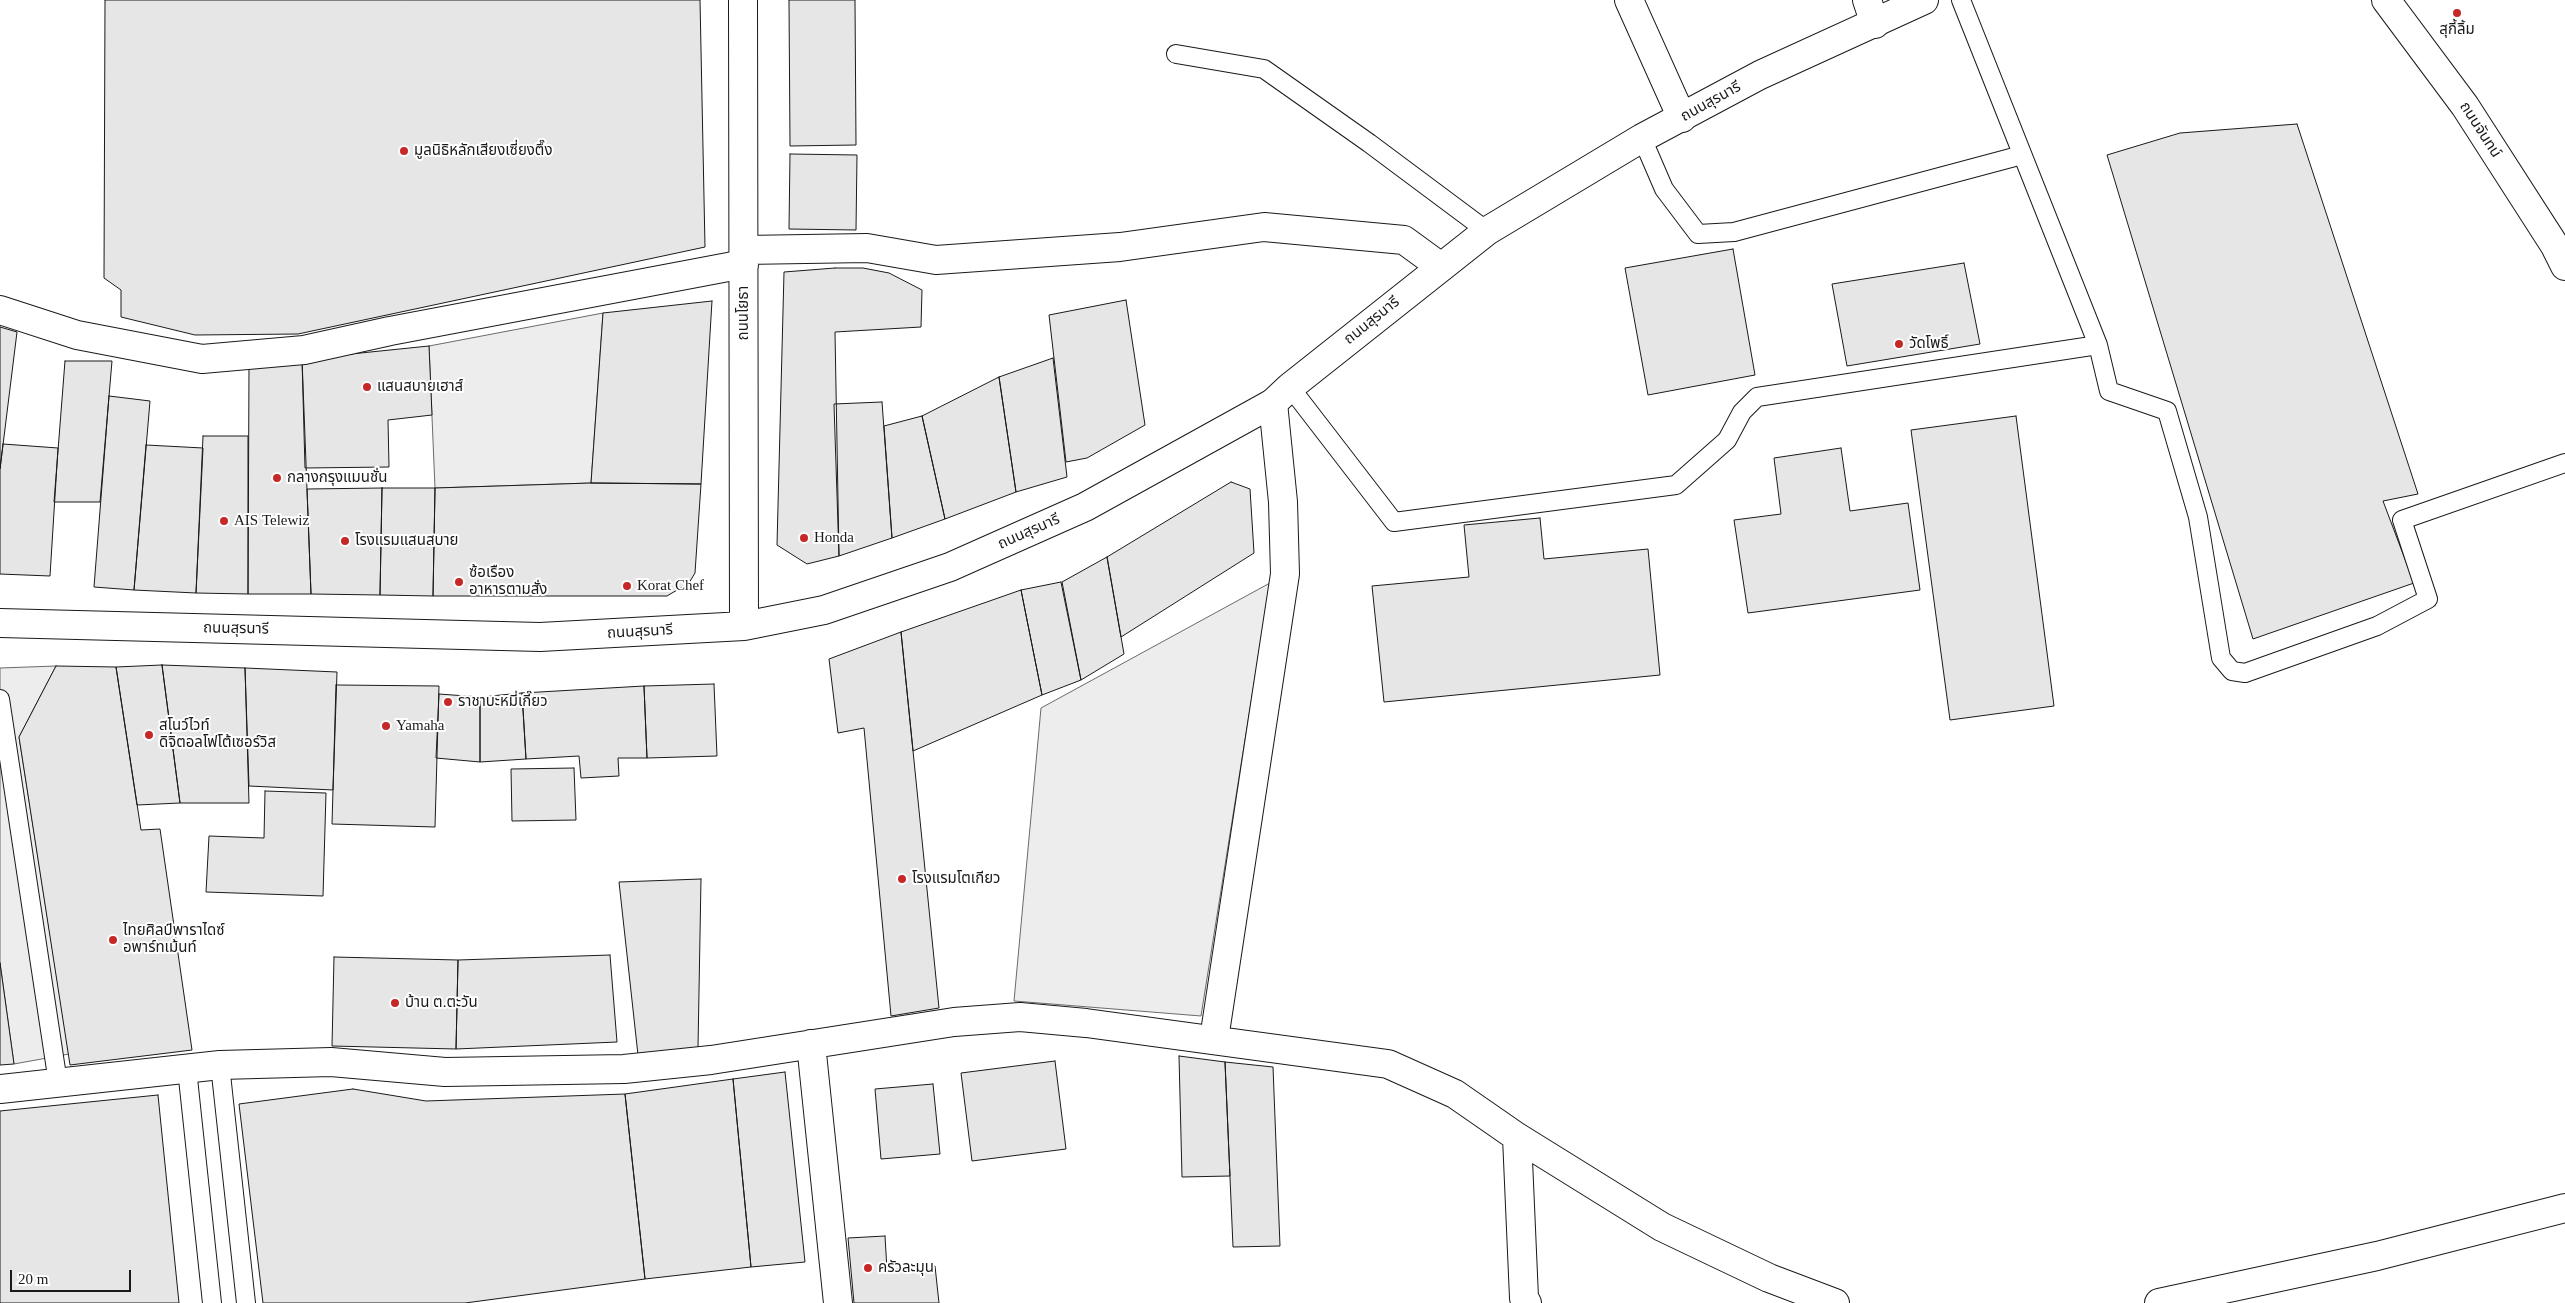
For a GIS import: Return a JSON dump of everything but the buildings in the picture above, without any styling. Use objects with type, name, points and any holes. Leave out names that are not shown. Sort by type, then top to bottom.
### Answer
[{"type":"street","name":"ถนนโยธา","points":[[743,0],[744,626]]},
{"type":"street","points":[[1629,0],[1682,118]]},
{"type":"street","name":"ถนนสุรนารี","points":[[0,624],[540,637],[744,626],[824,610],[950,566],[1085,507],[1281,395],[1440,267],[1487,232],[1642,138],[1682,118],[1871,12],[1924,0]]},
{"type":"street","name":"ถนนจันทน์","points":[[2386,0],[2465,106],[2562,252]]},
{"type":"street","points":[[0,310],[77,335],[202,359],[304,350],[744,257],[867,248],[936,260],[1120,247],[1264,228],[1404,240],[1440,267]]},
{"type":"street","points":[[1214,1039],[1285,574],[1281,395]]},
{"type":"street","points":[[0,1089],[220,1065],[331,1062],[446,1072],[624,1069],[711,1060],[954,1022],[1020,1017],[1214,1039],[1388,1064],[1455,1094],[1517,1137],[1662,1227],[1769,1278],[1835,1303]]},
{"type":"street","points":[[811,1044],[838,1303]]},
{"type":"street","points":[[1517,1137],[1524,1298],[1527,1303]]},
{"type":"street","points":[[2158,1303],[2377,1256],[2565,1208]]},
{"type":"lane","points":[[1961,0],[2098,345],[2109,391],[2167,411],[2198,517],[2220,658],[2232,671],[2245,673],[2377,626],[2428,599],[2402,520],[2565,463]]},
{"type":"lane","points":[[1176,54],[1264,69],[1369,143],[1487,232]]},
{"type":"lane","points":[[1642,138],[1664,189],[1698,234],[1734,232],[2022,155]]},
{"type":"lane","points":[[1281,395],[1394,522],[1676,485],[1709,459],[1727,440],[1742,412],[1757,397],[2098,345]]},
{"type":"lane","points":[[0,699],[58,1084]]},
{"type":"lane","points":[[220,1065],[246,1303]]},
{"type":"lane","points":[[187,1069],[212,1303]]},
{"type":"shaded area","points":[[603,313],[591,483],[435,488],[429,346]]},
{"type":"shaded area","points":[[1270,583],[1201,1016],[1014,1001],[1041,708]]},
{"type":"shaded area","points":[[56,666],[19,737],[69,1054],[14,1064],[0,963],[0,668]]},
{"type":"place","name":"สุกี้ลิ้ม","points":[[2457,13]]},
{"type":"place","name":"มูลนิธิหลักเสียงเซี่ยงตึ๊ง","points":[[404,151]]},
{"type":"place","name":"วัดโพธิ์","points":[[1899,344]]},
{"type":"place","name":"แสนสบายเฮาส์","points":[[367,387]]},
{"type":"place","name":"กลางกรุงแมนชั่น","points":[[277,478]]},
{"type":"place","name":"AIS Telewiz","points":[[224,521]]},
{"type":"place","name":"Honda","points":[[804,538]]},
{"type":"place","name":"โรงแรมแสนสบาย","points":[[345,541]]},
{"type":"place","name":"ซ้อเรือง อาหารตามสั่ง","points":[[459,582]]},
{"type":"place","name":"Korat Chef","points":[[627,586]]},
{"type":"place","name":"ราชาบะหมี่เกี๊ยว","points":[[448,702]]},
{"type":"place","name":"Yamaha","points":[[386,726]]},
{"type":"place","name":"สโนว์ไวท์ ดิจิตอลโฟโต้เซอร์วิส","points":[[149,735]]},
{"type":"place","name":"โรงแรมโตเกียว","points":[[902,879]]},
{"type":"place","name":"ไทยศิลป์พาราไดซ์ อพาร์ทเม้นท์","points":[[113,940]]},
{"type":"place","name":"บ้าน ต.ตะวัน","points":[[395,1003]]},
{"type":"place","name":"ครัวละมุน","points":[[868,1268]]}]
